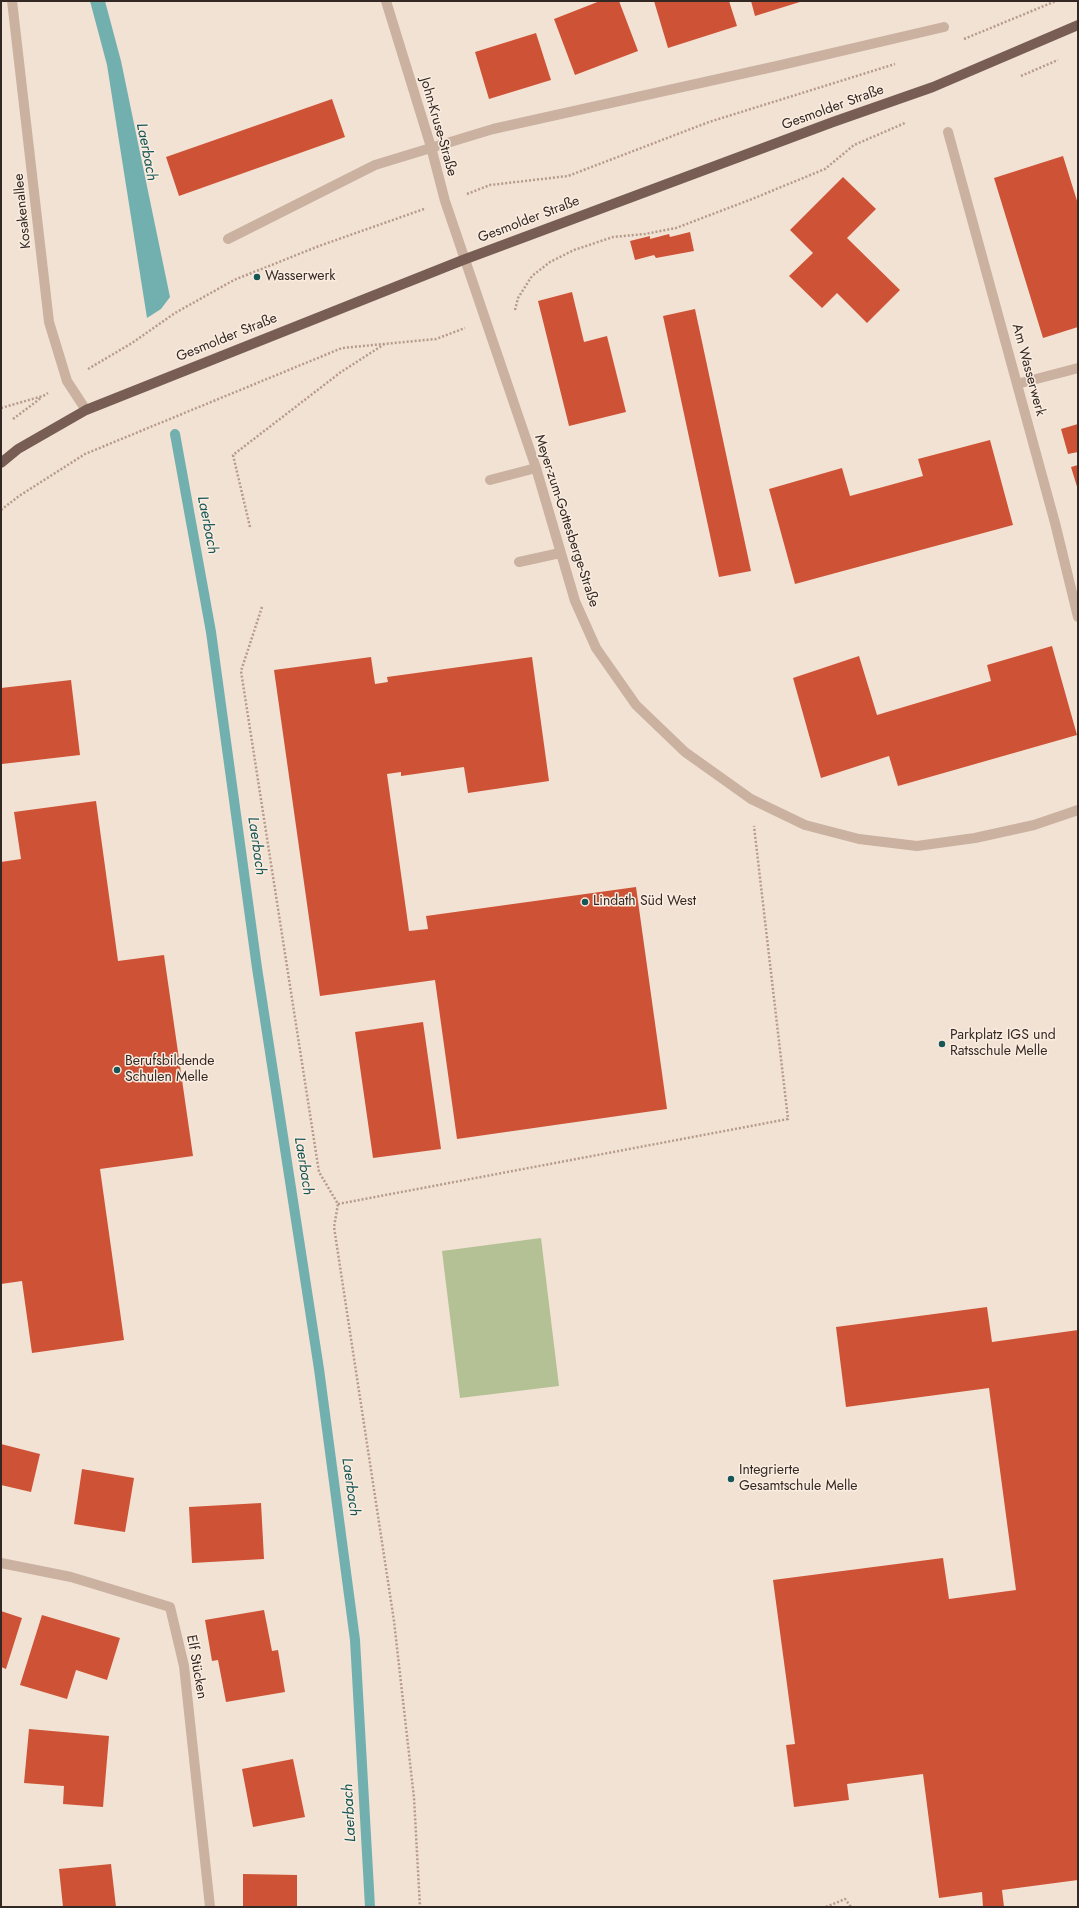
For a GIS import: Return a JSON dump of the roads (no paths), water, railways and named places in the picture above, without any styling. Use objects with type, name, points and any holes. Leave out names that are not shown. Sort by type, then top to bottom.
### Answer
[{"type":"main road","name":"Gesmolder Straße","points":[[1,463],[18,449],[86,410],[463,260],[833,122],[933,87],[1078,25]]},
{"type":"street","name":"Kosakenallee","points":[[12,1],[49,322],[67,381],[86,410]]},
{"type":"street","name":"John-Kruse-Straße","points":[[386,1],[463,260]]},
{"type":"street","points":[[228,239],[375,165],[430,147],[493,129],[785,64],[944,26]]},
{"type":"street","name":"Am Wasserwerk","points":[[948,132],[1055,524],[1078,617]]},
{"type":"street","name":"Meyer-zum-Gottesberge-Straße","points":[[463,260],[536,468],[575,601],[596,648],[636,705],[685,752],[751,799],[804,825],[859,839],[917,846],[982,836],[1034,825],[1078,810]]},
{"type":"street","points":[[1017,384],[1078,368]]},
{"type":"street","points":[[490,480],[536,468]]},
{"type":"street","points":[[519,562],[560,552]]},
{"type":"street","name":"Elf Stücken","points":[[1,1563],[71,1577],[170,1607],[184,1666],[210,1907]]},
{"type":"water","points":[[90,1],[105,1],[121,61],[170,297],[161,309],[147,318],[107,65]]},
{"type":"waterway","name":"Laerbach","points":[[175,434],[211,632],[257,968],[319,1369],[355,1640],[370,1907]]},
{"type":"place","name":"Wasserwerk","points":[[257,277]]},
{"type":"place","name":"Lindath Süd West","points":[[585,902]]},
{"type":"place","name":"Parkplatz IGS und Ratsschule Melle","points":[[942,1044]]},
{"type":"place","name":"Berufsbildende Schulen Melle","points":[[117,1070]]},
{"type":"place","name":"Integrierte Gesamtschule Melle","points":[[731,1479]]}]
